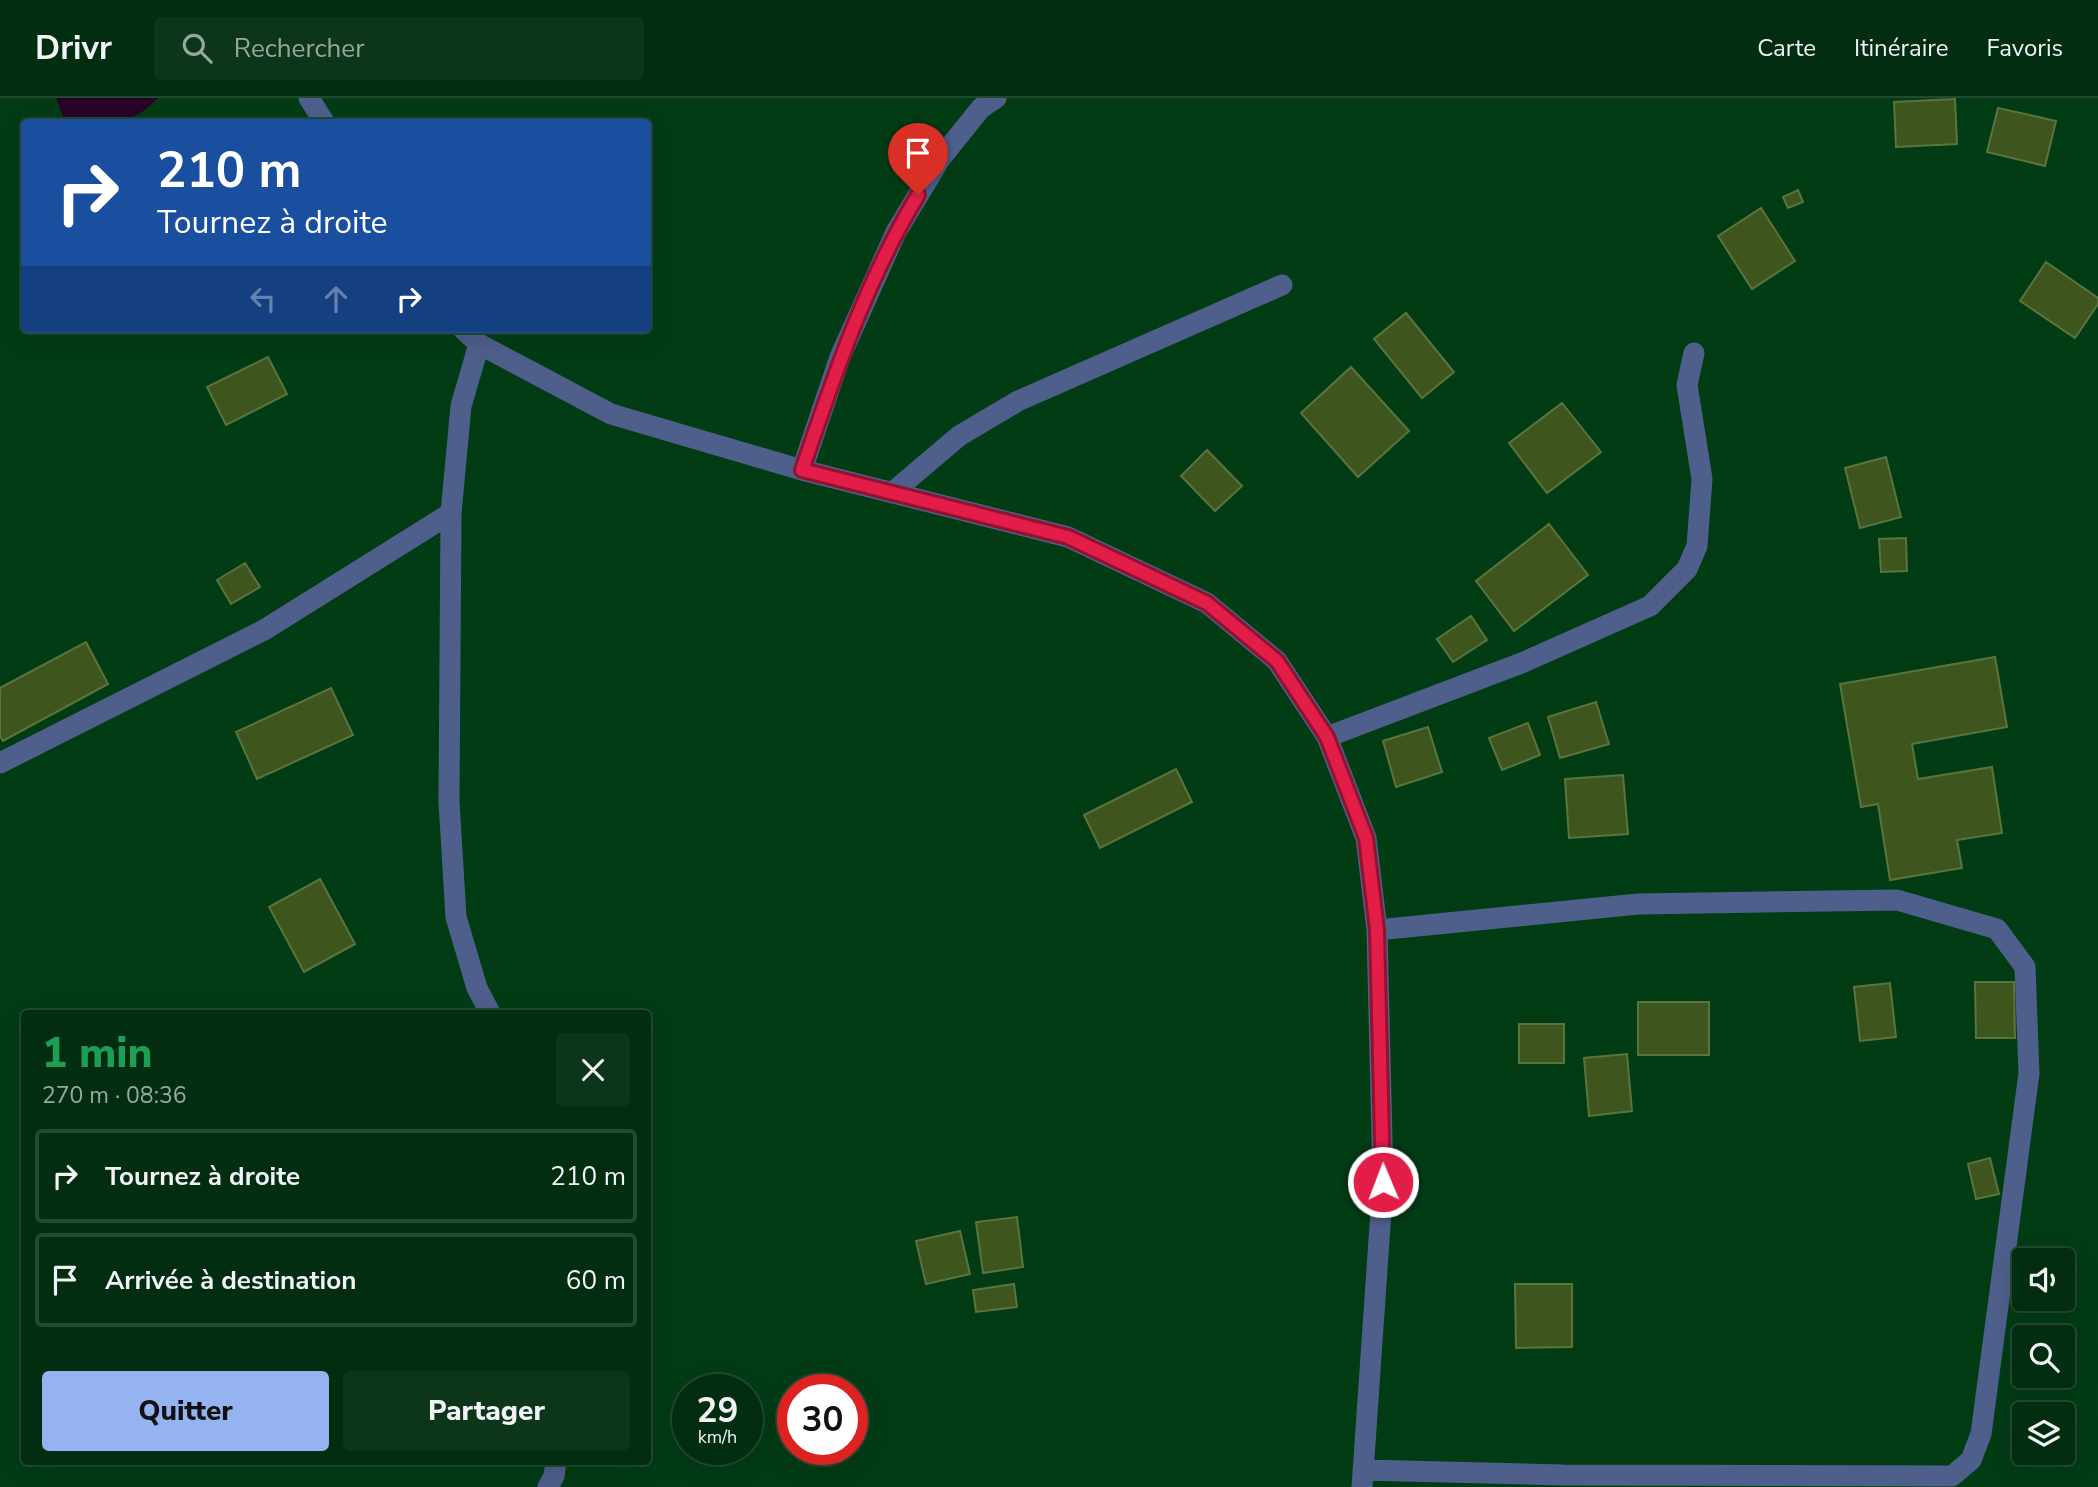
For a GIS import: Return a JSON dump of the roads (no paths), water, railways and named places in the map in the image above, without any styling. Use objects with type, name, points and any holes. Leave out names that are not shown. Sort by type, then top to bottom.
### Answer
[{"type":"street","points":[[309,98],[322,119]]},
{"type":"street","points":[[802,470],[840,357],[896,232],[940,159],[981,108],[996,98]]},
{"type":"street","points":[[893,492],[960,436],[1018,401],[1282,285]]},
{"type":"street","points":[[467,333],[479,344],[611,414],[802,470],[1068,537],[1207,603],[1277,661],[1327,737],[1366,838],[1377,930],[1383,1182],[1362,1478],[1603,1475],[1952,1476],[1971,1460],[1981,1434],[2029,1073],[2025,967],[1997,929],[1897,900],[1638,904],[1377,930]]},
{"type":"street","points":[[479,344],[461,406],[451,513],[449,803],[456,917],[477,988],[488,1010]]},
{"type":"street","points":[[1327,737],[1524,662],[1650,606],[1686,569],[1697,546],[1702,479],[1687,385],[1694,353]]},
{"type":"street","points":[[0,762],[264,630],[451,513]]},
{"type":"street","points":[[548,1487],[554,1476],[555,1465]]}]
